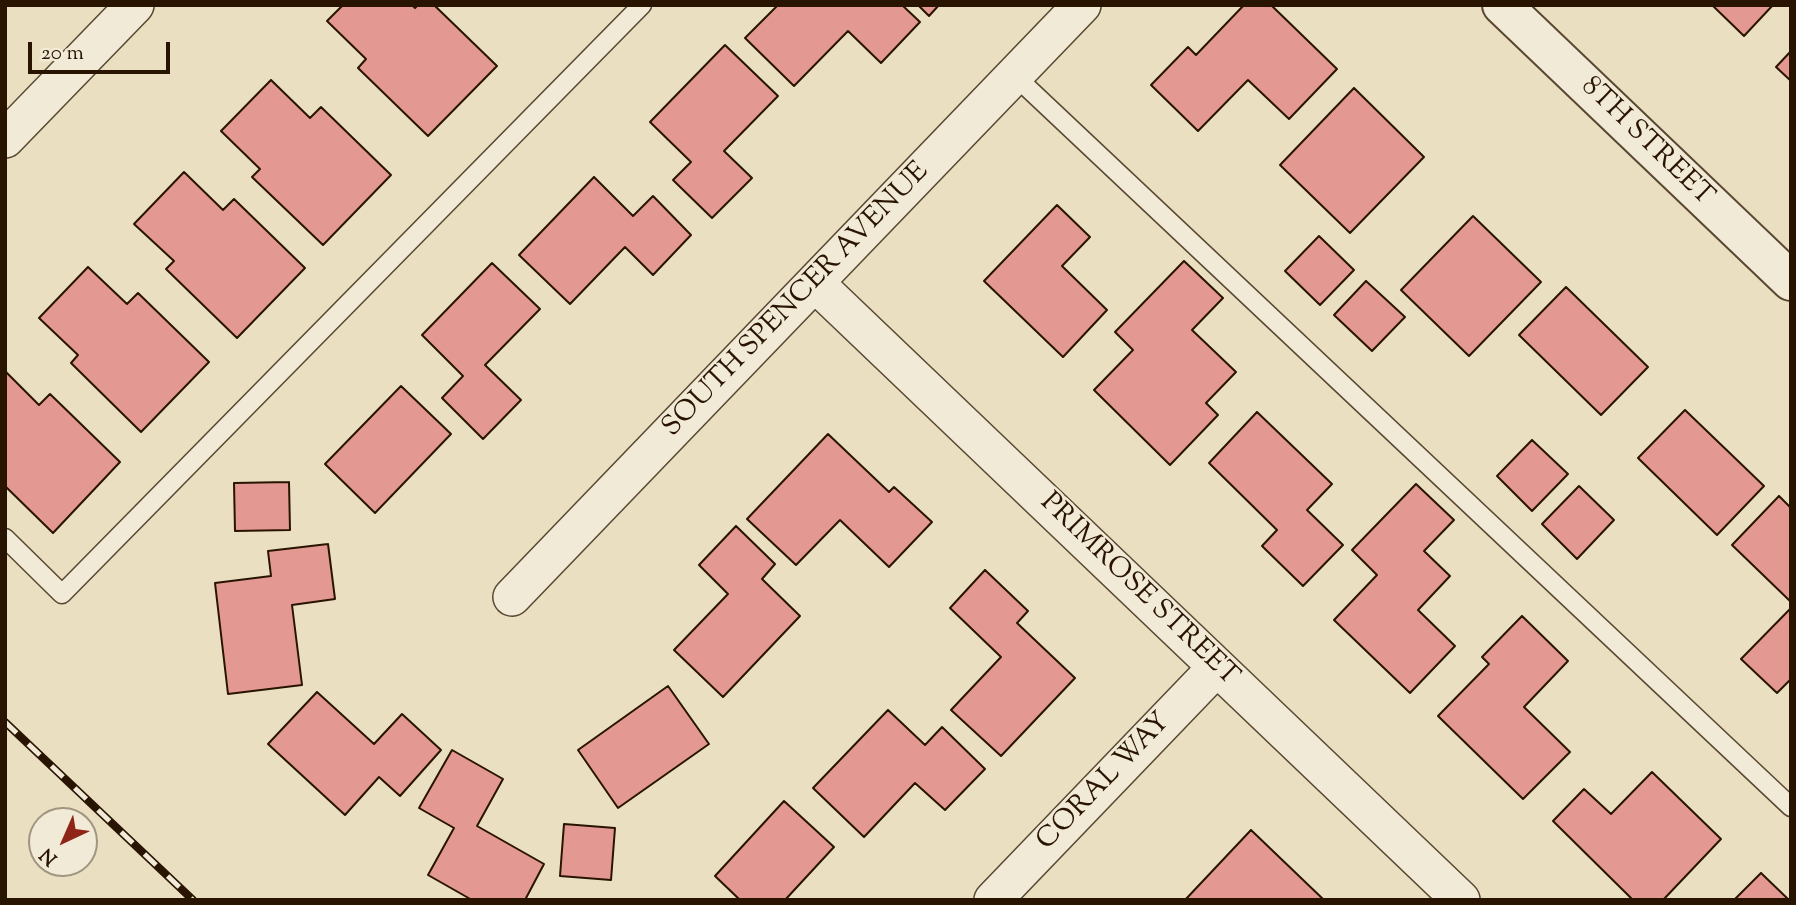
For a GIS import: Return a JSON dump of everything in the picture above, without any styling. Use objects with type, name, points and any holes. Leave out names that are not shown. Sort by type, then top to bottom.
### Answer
[{"type":"street","points":[[5,139],[135,5]]},
{"type":"street","name":"SOUTH SPENCER AVENUE","points":[[512,597],[1082,5]]},
{"type":"street","name":"8TH STREET","points":[[1502,5],[1791,281]]},
{"type":"street","name":"PRIMROSE STREET","points":[[815,283],[1461,900]]},
{"type":"street","name":"CORAL WAY","points":[[993,900],[1217,667]]},
{"type":"lane","points":[[5,538],[62,594],[642,5]]},
{"type":"lane","points":[[1014,75],[1791,807]]},
{"type":"building","points":[[343,5],[412,5],[415,8],[418,5],[434,5],[497,66],[428,136],[358,68],[366,59],[327,21]]},
{"type":"building","points":[[778,5],[902,5],[920,22],[881,63],[848,31],[794,86],[745,38]]},
{"type":"building","points":[[918,5],[939,5],[929,16]]},
{"type":"building","points":[[1244,5],[1271,5],[1337,69],[1289,119],[1248,80],[1198,131],[1151,85],[1188,47],[1196,55]]},
{"type":"building","points":[[1712,5],[1773,5],[1744,36]]},
{"type":"building","points":[[725,45],[778,96],[724,151],[752,178],[712,218],[673,180],[691,162],[650,122]]},
{"type":"building","points":[[1791,51],[1791,81],[1776,67]]},
{"type":"building","points":[[271,80],[310,118],[321,107],[391,175],[323,245],[252,177],[260,169],[221,131]]},
{"type":"building","points":[[1354,88],[1424,157],[1350,233],[1280,165]]},
{"type":"building","points":[[184,172],[223,210],[234,199],[305,268],[237,338],[166,269],[174,261],[134,224]]},
{"type":"building","points":[[594,177],[633,216],[653,196],[691,235],[653,275],[625,247],[570,304],[519,255]]},
{"type":"building","points":[[1057,205],[1090,237],[1062,266],[1107,310],[1063,357],[984,281]]},
{"type":"building","points":[[1473,216],[1541,282],[1469,356],[1401,290]]},
{"type":"building","points":[[1319,236],[1354,270],[1320,305],[1285,271]]},
{"type":"building","points":[[1184,261],[1223,298],[1192,330],[1236,372],[1206,403],[1218,415],[1170,465],[1094,390],[1133,350],[1115,332]]},
{"type":"building","points":[[492,263],[540,309],[485,365],[521,400],[483,439],[442,398],[463,376],[422,335]]},
{"type":"building","points":[[88,267],[127,304],[138,293],[209,362],[141,432],[71,363],[78,355],[39,318]]},
{"type":"building","points":[[1366,281],[1405,317],[1372,351],[1334,315]]},
{"type":"building","points":[[1566,287],[1648,367],[1601,415],[1519,335]]},
{"type":"building","points":[[5,371],[39,405],[50,394],[120,462],[53,533],[5,486]]},
{"type":"building","points":[[401,386],[451,434],[375,513],[325,464]]},
{"type":"building","points":[[1685,410],[1764,486],[1717,535],[1638,458]]},
{"type":"building","points":[[1257,412],[1332,484],[1307,510],[1343,545],[1303,586],[1262,546],[1277,530],[1209,463]]},
{"type":"building","points":[[828,434],[889,492],[894,487],[932,522],[889,567],[840,520],[796,565],[747,519]]},
{"type":"building","points":[[1532,440],[1568,474],[1532,511],[1497,476]]},
{"type":"building","points":[[289,482],[290,530],[235,531],[234,483]]},
{"type":"building","points":[[1416,484],[1454,520],[1424,551],[1450,576],[1418,610],[1455,646],[1410,693],[1334,620],[1377,575],[1352,550]]},
{"type":"building","points":[[1579,486],[1614,520],[1577,559],[1542,524]]},
{"type":"building","points":[[1779,496],[1791,508],[1791,602],[1732,545]]},
{"type":"building","points":[[736,526],[775,564],[762,579],[800,616],[723,697],[674,650],[728,594],[699,565]]},
{"type":"building","points":[[328,544],[335,599],[292,605],[302,685],[228,694],[215,583],[271,576],[268,551]]},
{"type":"building","points":[[985,570],[1028,611],[1017,623],[1075,678],[1001,756],[951,710],[1001,657],[950,608]]},
{"type":"building","points":[[1791,608],[1791,679],[1777,693],[1741,659]]},
{"type":"building","points":[[1522,616],[1568,661],[1524,707],[1570,752],[1523,799],[1438,716],[1489,664],[1482,657]]},
{"type":"building","points":[[668,686],[709,744],[618,808],[578,750]]},
{"type":"building","points":[[317,692],[374,744],[402,714],[441,750],[400,796],[379,777],[345,815],[268,744]]},
{"type":"building","points":[[888,710],[925,745],[942,727],[985,769],[945,810],[915,783],[864,837],[813,788]]},
{"type":"building","points":[[452,750],[503,779],[477,826],[544,864],[525,900],[472,900],[428,875],[454,828],[419,808]]},
{"type":"building","points":[[1652,772],[1721,839],[1663,900],[1633,900],[1553,821],[1584,789],[1611,814]]},
{"type":"building","points":[[784,801],[834,847],[785,900],[740,900],[715,876]]},
{"type":"building","points":[[564,824],[615,828],[611,880],[560,876]]},
{"type":"building","points":[[1251,830],[1324,900],[1185,900]]},
{"type":"building","points":[[1761,873],[1789,900],[1734,900]]},
{"type":"railway","points":[[5,722],[193,900]]}]
